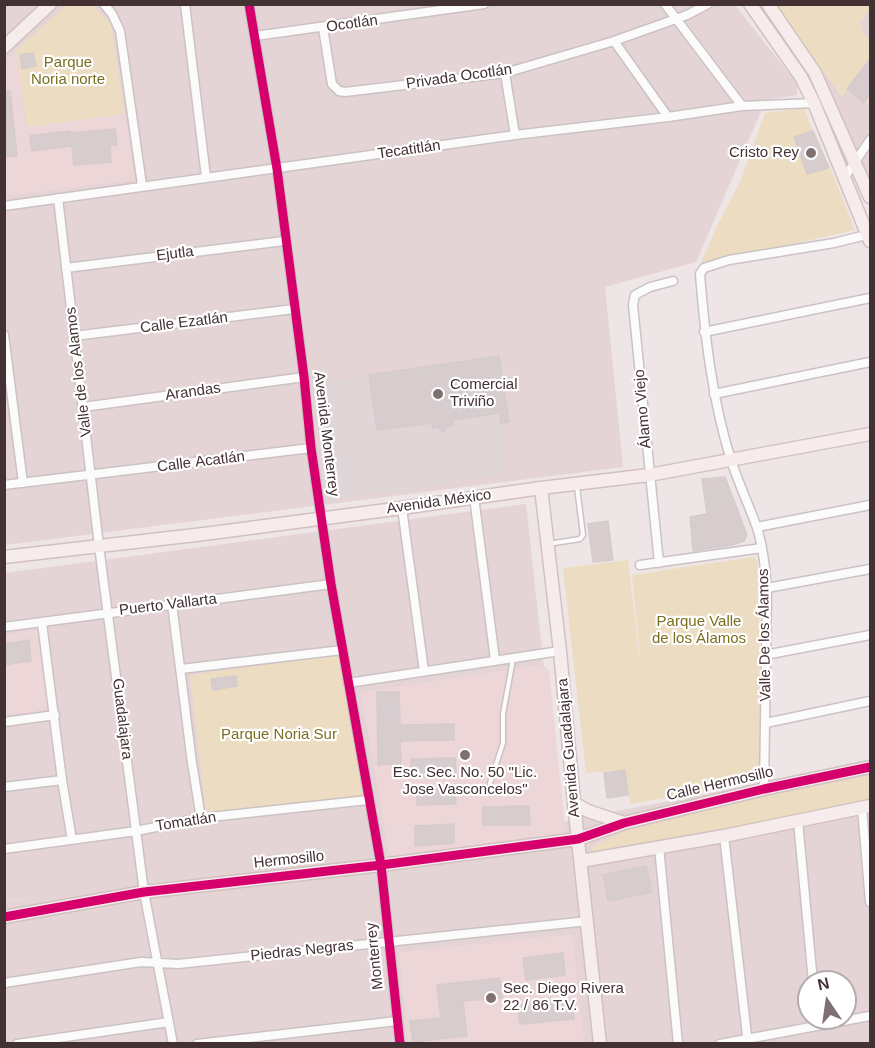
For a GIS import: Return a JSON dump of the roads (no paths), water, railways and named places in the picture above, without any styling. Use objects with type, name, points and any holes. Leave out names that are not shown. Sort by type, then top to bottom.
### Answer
[{"type":"street","points":[[4,47],[50,4]]},
{"type":"street","points":[[104,4],[120,31],[142,186]]},
{"type":"street","points":[[185,4],[206,177]]},
{"type":"street","name":"Avenida Monterrey","points":[[249,4],[277,169],[284,241],[331,584],[381,865]]},
{"type":"street","name":"Ocotlán","points":[[255,36],[484,4]]},
{"type":"street","points":[[665,4],[742,106]]},
{"type":"street","name":"Privada Ocotlán","points":[[323,28],[332,84],[339,91],[345,92],[506,73],[614,41],[687,15],[708,4]]},
{"type":"street","points":[[750,4],[795,67],[814,103],[870,237]]},
{"type":"street","points":[[768,4],[815,73],[870,197]]},
{"type":"street","points":[[614,41],[668,117]]},
{"type":"street","points":[[506,73],[515,135]]},
{"type":"street","name":"Tecatitlán","points":[[4,206],[742,106],[814,103]]},
{"type":"street","points":[[844,178],[870,140]]},
{"type":"street","name":"Valle de los Alamos","points":[[58,198],[99,546]]},
{"type":"street","name":"Valle De los Álamos","points":[[764,789],[767,588],[757,527],[731,460],[714,394],[704,332],[700,274],[704,268],[729,261],[870,237]]},
{"type":"street","name":"Ejutla","points":[[66,268],[284,241]]},
{"type":"street","name":"Álamo Viejo","points":[[659,562],[633,304],[635,295],[650,287],[673,281]]},
{"type":"street","points":[[704,332],[870,298]]},
{"type":"street","name":"Calle Ezatlán","points":[[74,336],[294,309]]},
{"type":"street","points":[[4,335],[23,483]]},
{"type":"street","points":[[714,394],[870,362]]},
{"type":"street","name":"Arandas","points":[[83,407],[304,377]]},
{"type":"street","name":"Avenida México","points":[[4,557],[402,508],[577,483],[649,476],[870,435]]},
{"type":"street","name":"Calle Acatlán","points":[[4,485],[311,448]]},
{"type":"street","name":"Avenida Guadalajara","points":[[541,488],[600,1044]]},
{"type":"street","points":[[512,492],[533,499],[545,522]]},
{"type":"street","points":[[474,497],[495,660]]},
{"type":"street","points":[[757,527],[870,506]]},
{"type":"street","points":[[402,508],[424,671]]},
{"type":"street","name":"Guadalajara","points":[[99,546],[144,892],[173,1044]]},
{"type":"street","points":[[640,565],[762,548]]},
{"type":"street","points":[[767,588],[870,569]]},
{"type":"street","name":"Puerto Vallarta","points":[[4,627],[331,584]]},
{"type":"street","points":[[172,604],[201,819]]},
{"type":"street","points":[[42,622],[72,840]]},
{"type":"street","points":[[765,655],[870,635]]},
{"type":"street","points":[[181,669],[342,650]]},
{"type":"street","points":[[348,683],[560,651]]},
{"type":"street","points":[[766,723],[870,701]]},
{"type":"street","points":[[4,722],[55,715]]},
{"type":"street","name":"Calle Hermosillo","points":[[578,839],[624,823],[764,789],[870,767]]},
{"type":"street","points":[[4,787],[62,780]]},
{"type":"street","name":"Tomatlán","points":[[4,849],[136,831],[201,819],[368,800]]},
{"type":"street","points":[[574,803],[588,811],[624,823]]},
{"type":"street","points":[[581,861],[724,836],[866,807],[870,902]]},
{"type":"street","points":[[798,821],[812,970]]},
{"type":"street","points":[[724,836],[748,1041]]},
{"type":"street","name":"Hermosillo","points":[[4,917],[144,892],[381,865],[578,839]]},
{"type":"street","points":[[659,848],[678,1044]]},
{"type":"street","name":"Monterrey","points":[[381,865],[400,1044]]},
{"type":"street","name":"Piedras Negras","points":[[4,983],[141,962],[178,964],[588,921]]},
{"type":"street","points":[[197,1044],[397,1021]]},
{"type":"street","points":[[17,1044],[169,1022]]},
{"type":"street","points":[[720,1044],[748,1041],[797,1027]]},
{"type":"lane","points":[[548,544],[580,538],[583,535],[577,483]]},
{"type":"lane","points":[[490,783],[503,743],[505,705],[513,658]]},
{"type":"place","name":"Cristo Rey","points":[[811,153]]},
{"type":"place","name":"Comercial Triviño","points":[[438,394]]},
{"type":"place","name":"Esc. Sec. No. 50 \"Lic. Jose Vasconcelos\"","points":[[465,755]]},
{"type":"place","name":"Sec. Diego Rivera 22 / 86 T.V.","points":[[491,998]]},
{"type":"park label","name":"Parque Noria norte","points":[[68,72]]},
{"type":"park label","name":"Parque Valle de los Álamos","points":[[699,630]]},
{"type":"park label","name":"Parque Noria Sur","points":[[279,735]]}]
